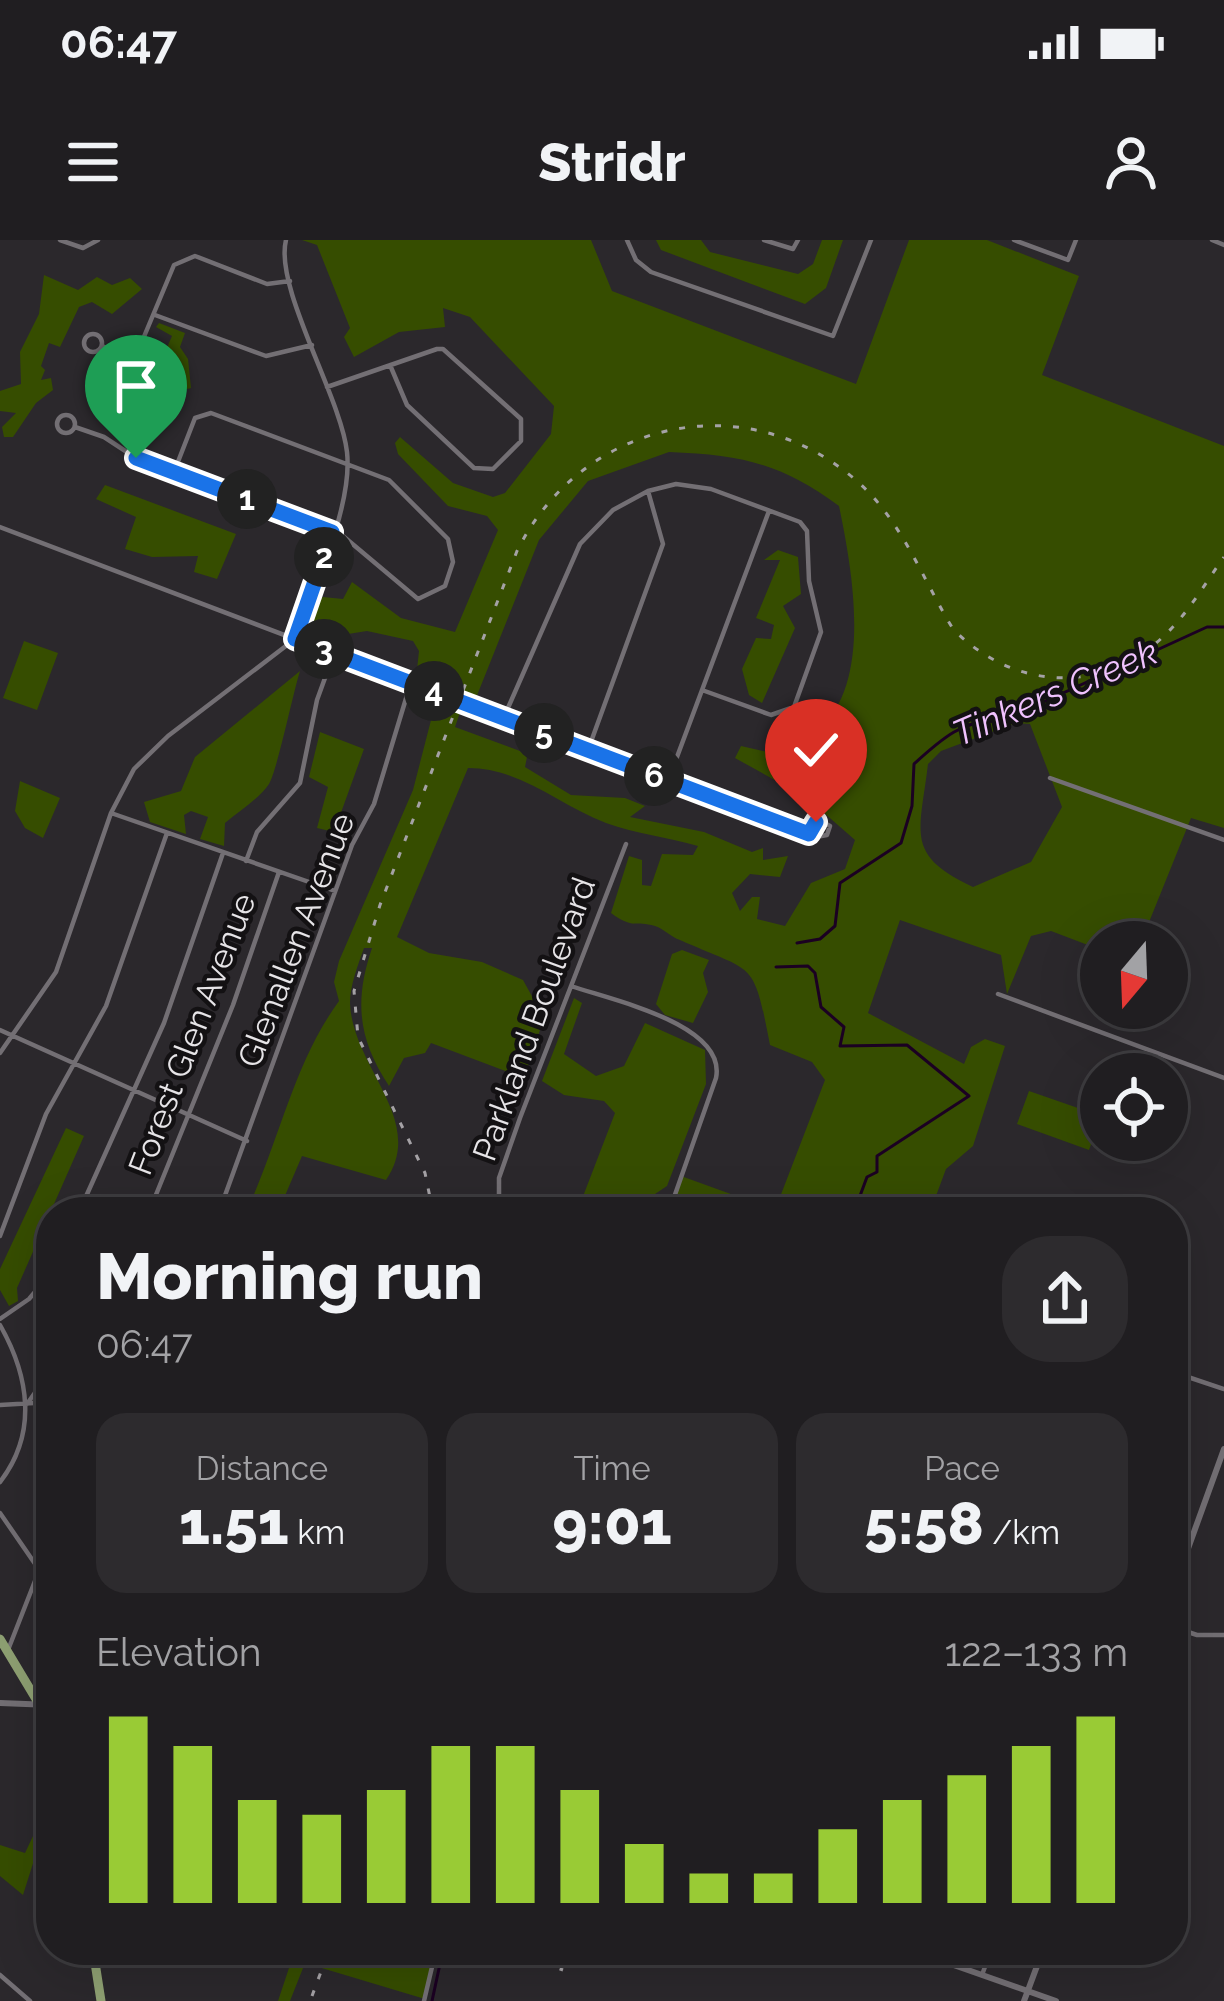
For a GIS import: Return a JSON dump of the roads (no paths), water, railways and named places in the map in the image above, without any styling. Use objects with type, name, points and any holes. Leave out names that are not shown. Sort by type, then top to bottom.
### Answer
[{"type":"main road","points":[[0,1639],[36,1689]]},
{"type":"main road","points":[[95,1965],[101,2001]]},
{"type":"street","points":[[60,240],[83,248],[98,240]]},
{"type":"street","points":[[0,1053],[56,973],[110,813],[126,781],[152,748],[295,639],[332,532],[347,464],[327,387],[290,281],[286,240]]},
{"type":"street","points":[[627,240],[636,260],[651,272],[833,336],[871,240]]},
{"type":"street","points":[[764,240],[793,248],[798,240]]},
{"type":"street","points":[[1014,240],[1069,260],[1076,240]]},
{"type":"street","points":[[1212,240],[1224,244]]},
{"type":"street","points":[[102,346],[124,354],[138,351],[174,265],[189,256],[267,284],[290,281]]},
{"type":"street","points":[[155,315],[266,356],[312,345]]},
{"type":"street","points":[[327,387],[390,364],[437,349],[448,351],[521,419],[521,440],[493,469],[474,468],[407,405],[390,364]]},
{"type":"street","points":[[75,427],[174,472],[353,542],[412,597],[426,600],[445,586],[453,562],[448,539],[389,480],[211,413],[191,425],[174,472]]},
{"type":"street","points":[[504,716],[572,557],[603,518],[648,491],[692,484],[800,522],[811,539],[808,569],[821,632],[794,707],[771,715],[702,690]]},
{"type":"street","points":[[588,750],[663,544],[648,491]]},
{"type":"street","points":[[668,781],[769,512]]},
{"type":"street","points":[[0,527],[809,834]]},
{"type":"street","points":[[270,628],[279,637],[274,653]]},
{"type":"street","points":[[246,861],[257,832],[300,784],[316,700],[334,653]]},
{"type":"street","name":"Glenallen Avenue","points":[[225,1197],[335,891],[374,804],[411,682]]},
{"type":"street","points":[[1050,778],[1224,840]]},
{"type":"street","points":[[110,813],[335,891]]},
{"type":"street","points":[[0,1236],[46,1114],[106,1006],[167,833]]},
{"type":"street","name":"Parkland Boulevard","points":[[499,1197],[499,1178],[626,844]]},
{"type":"street","points":[[85,1197],[164,1023],[223,853]]},
{"type":"street","name":"Forest Glen Avenue","points":[[155,1197],[279,872]]},
{"type":"street","points":[[571,986],[688,1028],[711,1046],[719,1065],[716,1078],[673,1197]]},
{"type":"street","points":[[998,994],[1224,1078]]},
{"type":"street","points":[[0,1030],[247,1141]]},
{"type":"street","points":[[0,1482],[19,1449],[27,1403],[19,1365],[0,1322],[36,1290]]},
{"type":"street","points":[[1188,1377],[1224,1389]]},
{"type":"street","points":[[27,1403],[36,1391]]},
{"type":"street","points":[[0,1405],[36,1403]]},
{"type":"street","points":[[1188,1549],[1224,1450]]},
{"type":"street","points":[[0,1513],[36,1565]]},
{"type":"street","points":[[8,1650],[36,1581]]},
{"type":"street","points":[[1188,1632],[1224,1635]]},
{"type":"street","points":[[0,1703],[36,1705]]},
{"type":"street","points":[[424,2001],[432,1965]]},
{"type":"street","points":[[957,1965],[1056,2001]]},
{"type":"street","points":[[982,1975],[986,1965]]},
{"type":"street","points":[[1024,2001],[1038,1965]]},
{"type":"street","points":[[0,1975],[30,2001]]},
{"type":"waterway","name":"Tinkers Creek","points":[[797,943],[820,939],[835,926],[840,883],[901,843],[912,806],[914,764],[943,739],[976,723],[1000,722],[1207,627],[1224,627]]},
{"type":"waterway","name":"Tinkers Creek","points":[[776,967],[808,966],[815,973],[821,1007],[844,1027],[840,1046],[907,1045],[969,1096],[877,1156],[877,1172],[867,1177],[860,1197]]},
{"type":"waterway","name":"Tinkers Creek","points":[[432,2001],[440,1965]]},
{"type":"railway","points":[[430,1197],[425,1173],[358,1037],[354,991],[380,905],[517,551],[546,506],[582,471],[624,445],[670,430],[718,426],[767,433],[814,451],[858,482],[887,515],[953,629],[1003,665],[1060,678],[1088,676],[1143,653],[1176,623],[1224,557]]},
{"type":"railway","points":[[312,1996],[323,1965]]},
{"type":"railway","points":[[502,1965],[509,1968]]},
{"type":"railway","points":[[550,1965],[563,1970]]}]
